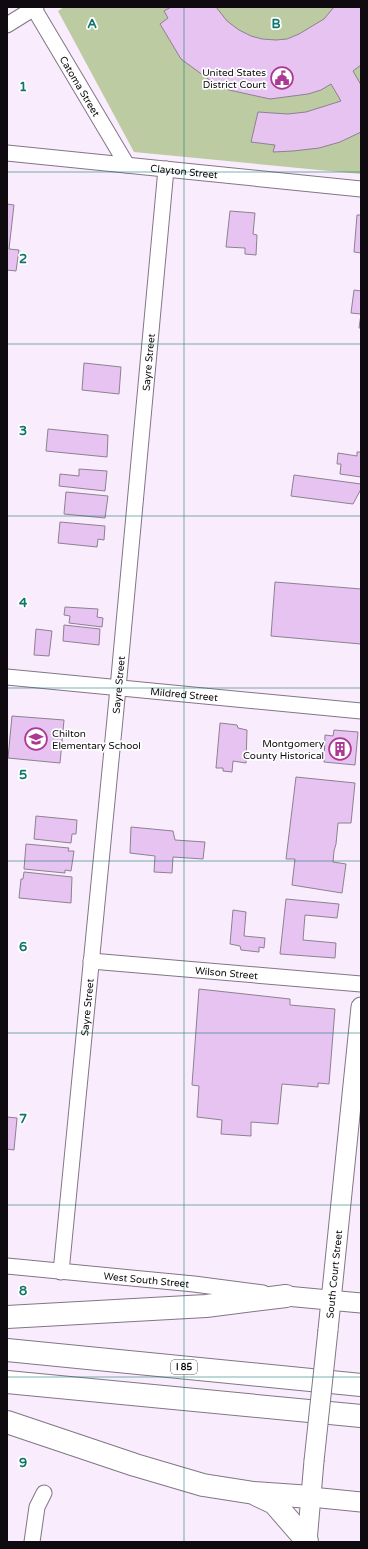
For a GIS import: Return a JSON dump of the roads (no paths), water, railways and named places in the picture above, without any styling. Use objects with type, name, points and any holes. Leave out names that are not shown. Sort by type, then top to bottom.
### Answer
[{"type":"highway","points":[[7,1317],[206,1306],[286,1296]]},
{"type":"highway","name":"I 85","points":[[7,1350],[361,1385]]},
{"type":"highway","points":[[7,1382],[361,1416]]},
{"type":"highway","points":[[7,1422],[134,1465],[203,1485],[254,1493],[312,1497]]},
{"type":"highway","points":[[254,1493],[274,1503],[307,1542]]},
{"type":"main road","name":"South Court Street","points":[[307,1542],[361,1008]]},
{"type":"main road","points":[[286,1296],[361,1303]]},
{"type":"main road","points":[[312,1497],[361,1502]]},
{"type":"street","points":[[7,25],[34,8]]},
{"type":"street","name":"Catoma Street","points":[[34,8],[127,164]]},
{"type":"street","name":"Clayton Street","points":[[7,153],[361,189]]},
{"type":"street","name":"Sayre Street","points":[[61,1272],[118,688],[166,169]]},
{"type":"street","name":"Mildred Street","points":[[7,677],[361,711]]},
{"type":"street","name":"Wilson Street","points":[[91,961],[361,984]]},
{"type":"street","name":"West South Street","points":[[7,1266],[194,1284],[286,1296]]},
{"type":"street","points":[[32,1542],[37,1507],[44,1493]]},
{"type":"place","name":"United States District Court","points":[[282,78]]},
{"type":"place","name":"Chilton Elementary School","points":[[36,739]]},
{"type":"place","name":"Montgomery County Historical","points":[[340,749]]}]
